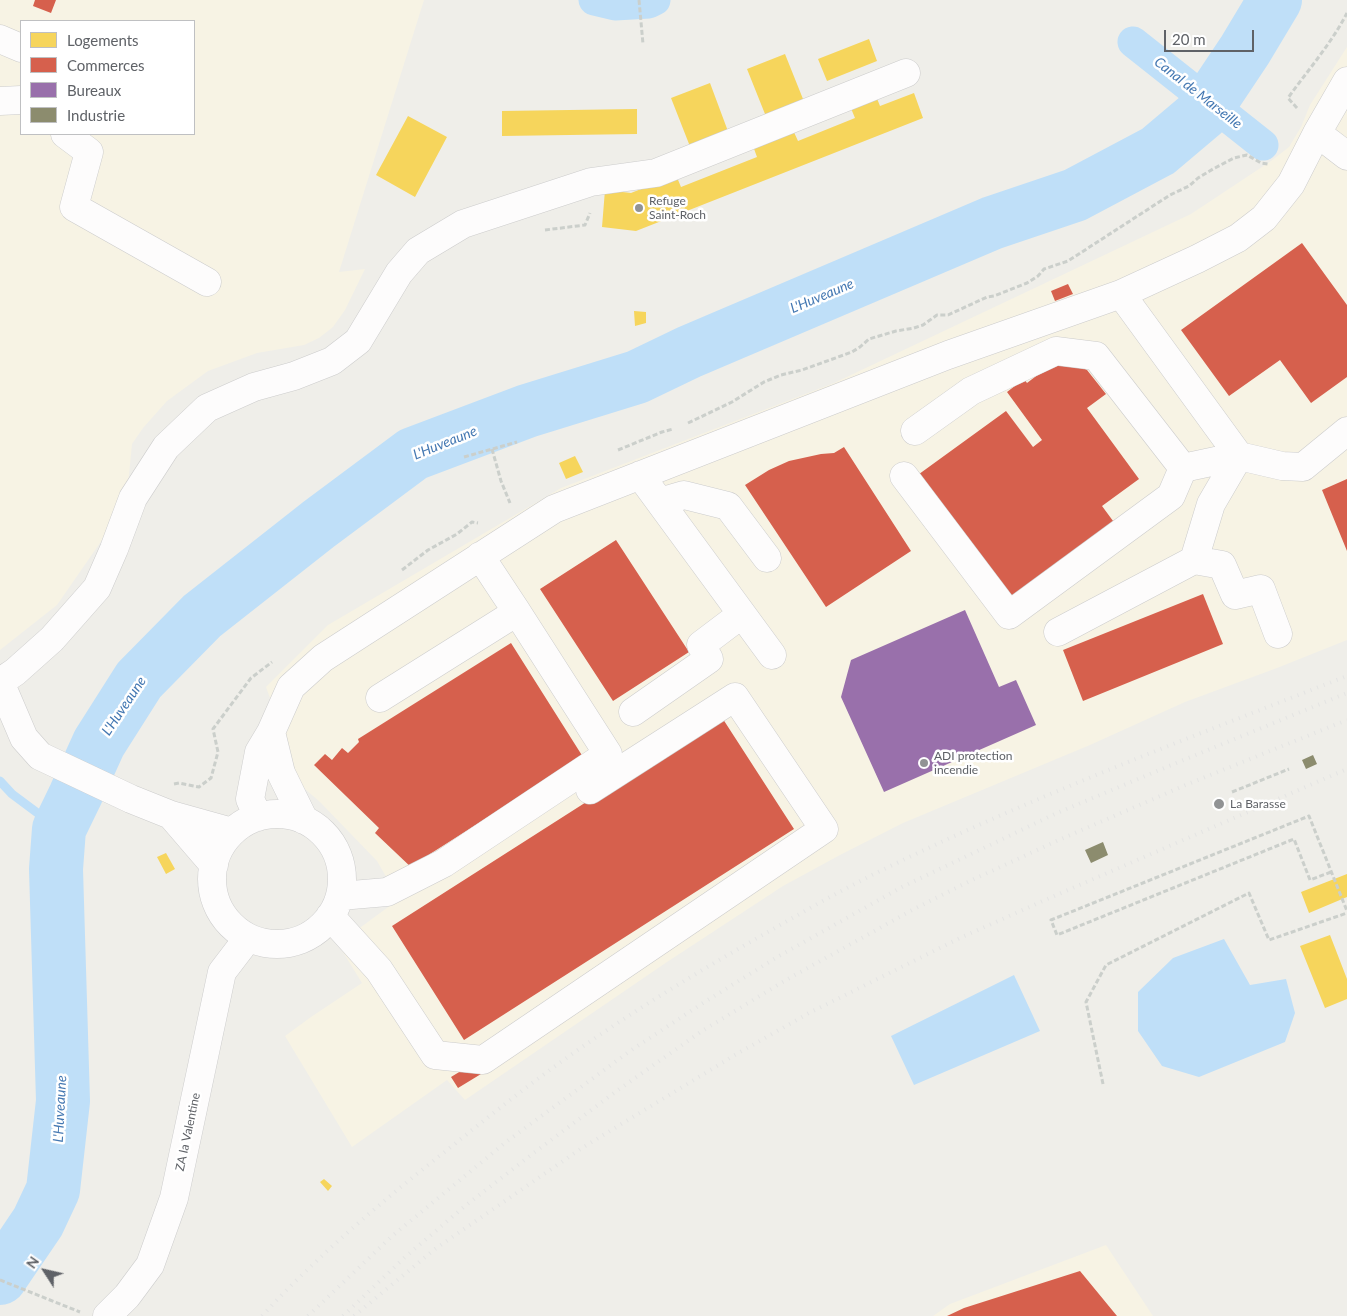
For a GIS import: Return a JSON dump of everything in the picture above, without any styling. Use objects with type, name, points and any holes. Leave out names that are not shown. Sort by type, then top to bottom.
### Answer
[{"type":"street","points":[[0,38],[20,48]]},
{"type":"street","points":[[232,832],[171,815],[131,799],[40,756],[24,738],[0,682],[15,672],[52,639],[97,588],[133,498],[166,447],[208,408],[254,387],[294,376],[332,362],[358,341],[399,273],[418,251],[462,224],[591,182],[656,174],[906,73]]},
{"type":"street","points":[[258,817],[250,799],[259,752],[271,732],[291,687],[322,658],[554,509],[948,355],[1121,294],[1238,238],[1264,218],[1291,184],[1317,133],[1347,81]]},
{"type":"street","points":[[1317,133],[1347,156]]},
{"type":"street","points":[[66,135],[89,152],[74,208],[207,282]]},
{"type":"street","points":[[1121,294],[1239,456]]},
{"type":"street","points":[[915,432],[971,391],[1056,351],[1096,356],[1183,468]]},
{"type":"street","points":[[1183,468],[1239,456],[1282,466],[1303,467],[1347,430]]},
{"type":"street","points":[[1194,560],[1212,504],[1239,456]]},
{"type":"street","points":[[904,476],[1009,615],[1171,496],[1183,468]]},
{"type":"street","points":[[640,475],[772,655]]},
{"type":"street","points":[[660,502],[684,495],[728,506],[767,558]]},
{"type":"street","points":[[335,906],[387,892],[444,863],[608,754],[480,556]]},
{"type":"street","points":[[1058,632],[1194,560],[1222,565],[1235,595],[1261,589],[1278,634]]},
{"type":"street","points":[[380,698],[517,612]]},
{"type":"street","points":[[633,712],[708,658],[701,645],[742,614]]},
{"type":"street","points":[[335,906],[435,1055],[483,1060],[824,829],[736,697],[590,790]]},
{"type":"street","points":[[271,732],[281,774],[304,820]]},
{"type":"street","points":[[274,814],[289,815],[304,820],[323,833],[336,851],[342,873],[335,906],[318,930],[302,939],[284,944],[266,944],[248,938],[226,920],[218,908],[212,879],[220,847],[232,832],[244,823],[258,817],[274,814]]},
{"type":"street","points":[[171,815],[214,865]]},
{"type":"street","name":"ZA la Valentine","points":[[94,1314],[127,1296],[150,1265],[174,1198],[222,972],[248,938]]},
{"type":"path","points":[[639,0],[643,44]]},
{"type":"path","points":[[464,457],[516,442]]},
{"type":"path","points":[[492,449],[501,482],[512,507]]},
{"type":"path","points":[[1232,792],[1289,768]]},
{"type":"path","points":[[1103,1084],[1086,1002],[1106,965],[1249,893],[1269,940],[1347,912],[1309,816],[1051,920],[1057,935],[1294,839],[1310,880],[1331,872]]},
{"type":"path","points":[[0,1280],[94,1314]]},
{"type":"shaded area","points":[[0,0],[424,0],[339,272],[365,269],[345,310],[333,327],[319,338],[304,345],[257,353],[208,371],[167,401],[143,428],[132,444],[128,485],[102,540],[57,605],[0,650]]},
{"type":"shaded area","points":[[1347,47],[1347,640],[1185,702],[1090,745],[903,823],[840,855],[783,886],[667,962],[465,1100],[447,1080],[352,1147],[285,1036],[362,983],[338,944],[399,899],[377,861],[305,789],[294,775],[291,756],[266,687],[328,625],[561,488],[834,383],[1191,214],[1289,147],[1301,127],[1310,105]]},
{"type":"shaded area","points":[[1106,1245],[1153,1316],[933,1316],[950,1304]]},
{"type":"water","points":[[1224,939],[1250,985],[1286,979],[1295,1013],[1285,1042],[1199,1077],[1162,1066],[1138,1031],[1138,992],[1173,958]]},
{"type":"water","points":[[1014,975],[1040,1031],[914,1085],[891,1036]]},
{"type":"building: Logements","points":[[869,39],[877,61],[827,81],[818,59]]},
{"type":"building: Logements","points":[[785,54],[805,104],[767,119],[747,69]]},
{"type":"building: Logements","points":[[710,83],[729,134],[691,149],[671,98]]},
{"type":"building: Logements","points":[[914,93],[923,118],[636,231],[602,227],[605,190],[631,193],[676,175],[681,187],[757,157],[753,146],[793,130],[798,141],[855,118],[850,106],[876,96],[880,106]]},
{"type":"building: Logements","points":[[637,109],[637,134],[502,136],[502,111]]},
{"type":"building: Logements","points":[[408,116],[447,137],[415,197],[376,175]]},
{"type":"building: Logements","points":[[634,311],[646,312],[646,323],[635,326]]},
{"type":"building: Logements","points":[[575,456],[583,472],[566,479],[559,463]]},
{"type":"building: Logements","points":[[166,853],[175,869],[166,874],[157,857]]},
{"type":"building: Logements","points":[[1347,874],[1347,897],[1309,913],[1301,892]]},
{"type":"building: Logements","points":[[1330,935],[1347,979],[1347,999],[1325,1008],[1300,946]]},
{"type":"building: Logements","points":[[324,1179],[332,1186],[328,1191],[320,1182]]},
{"type":"building: Commerces","points":[[35,0],[56,0],[51,13],[33,6]]},
{"type":"building: Commerces","points":[[1302,243],[1347,305],[1347,377],[1311,403],[1280,360],[1229,396],[1181,330]]},
{"type":"building: Commerces","points":[[1068,284],[1073,294],[1055,301],[1051,291]]},
{"type":"building: Commerces","points":[[1056,364],[1077,365],[1087,370],[1106,394],[1087,408],[1139,479],[1102,506],[1116,525],[1009,603],[915,477],[1006,411],[1033,447],[1042,440],[1007,392],[1024,379],[1027,383],[1048,367]]},
{"type":"building: Commerces","points":[[844,447],[911,551],[826,607],[745,485],[769,470],[789,461],[834,453]]},
{"type":"building: Commerces","points":[[1347,479],[1347,551],[1322,490]]},
{"type":"building: Commerces","points":[[616,540],[689,652],[613,701],[540,589]]},
{"type":"building: Commerces","points":[[1203,594],[1223,644],[1083,701],[1063,650]]},
{"type":"building: Commerces","points":[[511,643],[583,757],[430,854],[414,870],[375,833],[379,828],[314,765],[325,754],[332,760],[342,748],[348,753],[359,742],[358,739]]},
{"type":"building: Commerces","points":[[721,716],[794,829],[464,1040],[392,926]]},
{"type":"building: Commerces","points":[[474,1063],[481,1074],[458,1088],[451,1077]]},
{"type":"building: Commerces","points":[[1080,1271],[1117,1316],[947,1316],[964,1308]]},
{"type":"building: Bureaux","points":[[965,610],[999,687],[1016,680],[1036,725],[884,792],[841,697],[851,660]]},
{"type":"building: Industrie","points":[[1313,755],[1317,764],[1306,769],[1302,760]]},
{"type":"building: Industrie","points":[[1103,842],[1108,855],[1091,863],[1085,850]]},
{"type":"waterway","name":"Canal de Marseille","points":[[594,0],[615,5],[649,3],[655,0]]},
{"type":"waterway","name":"L'Huveaune","points":[[0,1278],[38,1222],[53,1190],[63,1101],[56,869],[59,829],[99,743],[139,680],[202,616],[319,524],[413,454],[527,411],[637,377],[689,352],[992,223],[1075,195],[1158,151],[1203,113],[1245,50],[1275,0]]},
{"type":"waterway","name":"Canal de Marseille","points":[[1133,42],[1263,145]]},
{"type":"waterway","points":[[0,781],[12,794],[59,829]]},
{"type":"railway","points":[[262,1316],[297,1280],[356,1225],[508,1101],[599,1036],[715,962],[851,886],[954,836],[1121,765],[1347,676]]},
{"type":"railway","points":[[308,1316],[391,1237],[506,1142],[630,1051],[779,956],[902,887],[1057,813],[1347,693]]},
{"type":"railway","points":[[343,1316],[404,1258],[465,1206],[535,1152],[618,1090],[702,1031],[786,980],[914,909],[970,881],[1188,784],[1347,720]]},
{"type":"railway","points":[[354,1316],[435,1249],[582,1148],[735,1055],[809,1013],[960,938],[1347,769]]},
{"type":"place","name":"Refuge Saint-Roch","points":[[639,208]]},
{"type":"place","name":"ADI protection incendie","points":[[924,763]]},
{"type":"place","name":"La Barasse","points":[[1219,804]]}]
